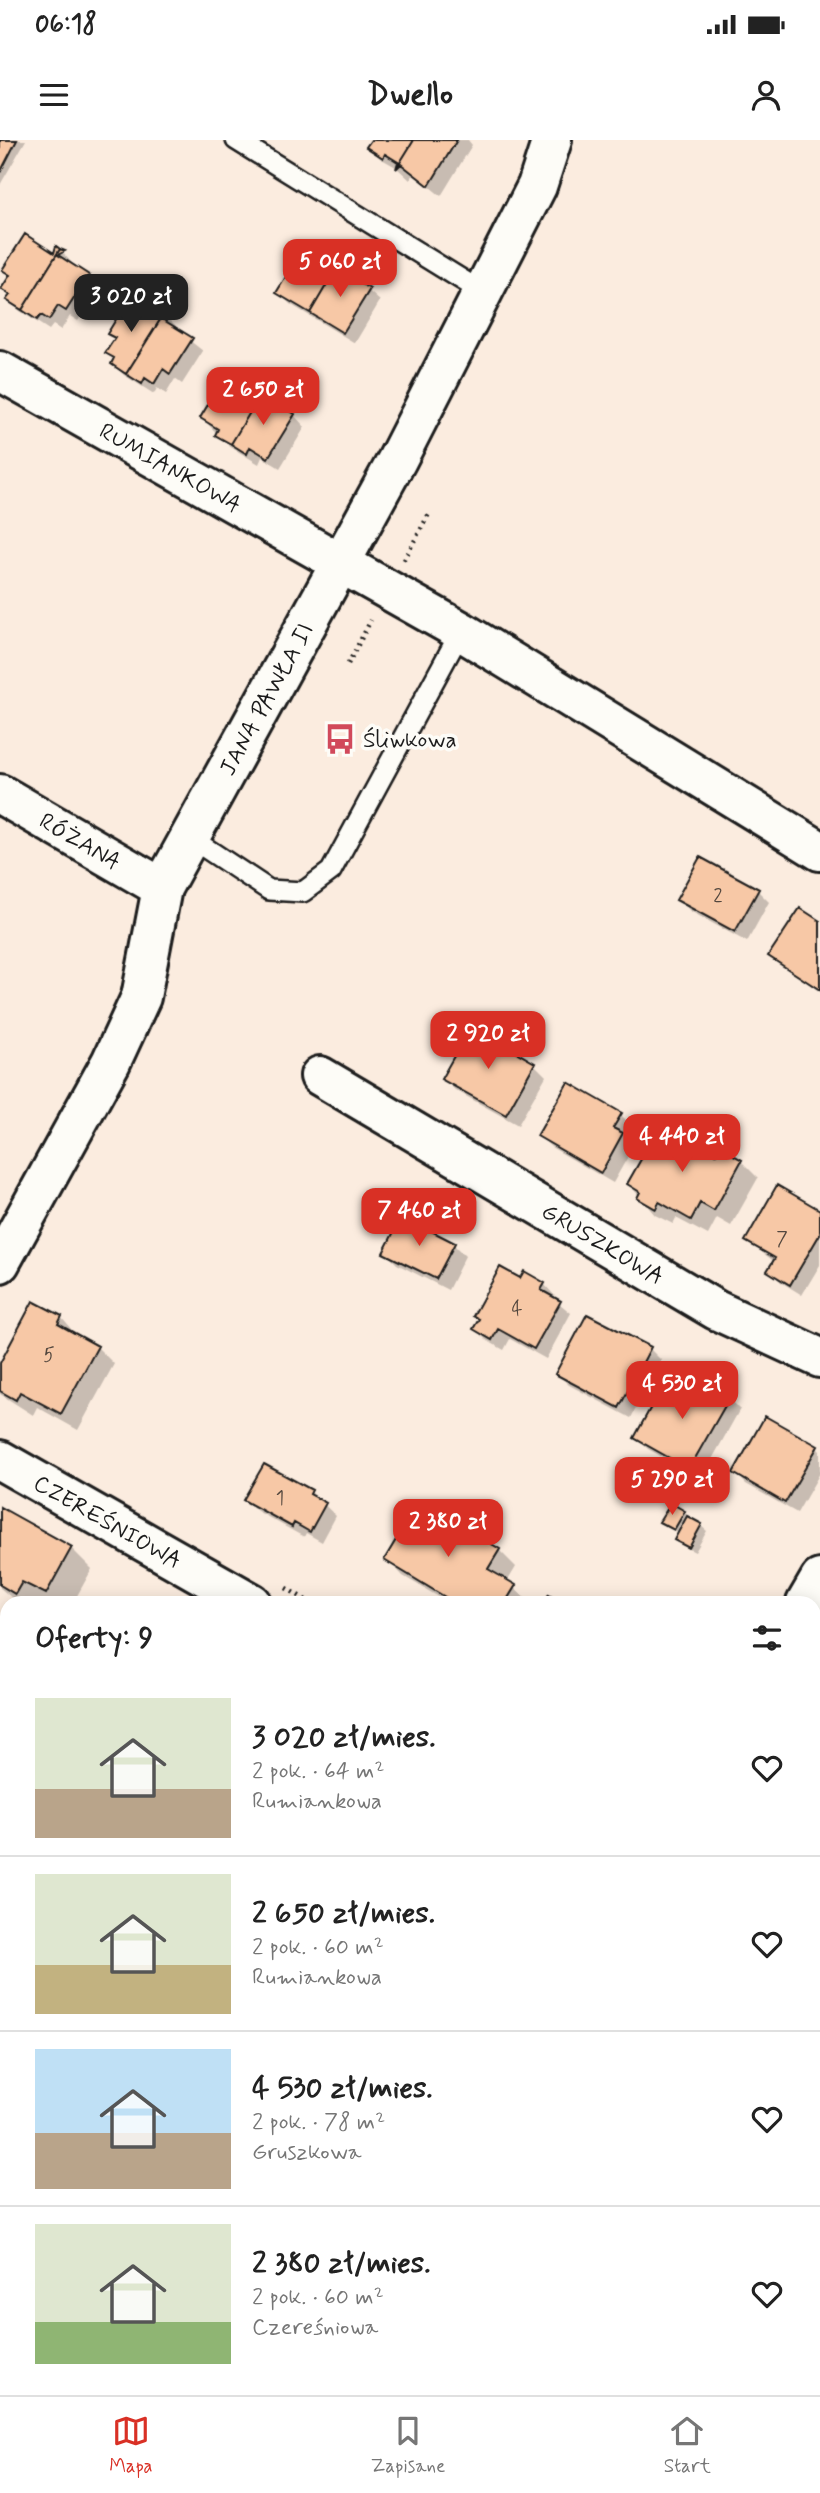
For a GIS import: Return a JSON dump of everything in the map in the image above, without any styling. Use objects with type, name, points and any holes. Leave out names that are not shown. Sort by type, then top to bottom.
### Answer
[{"type":"street","name":"JANA PAWŁA II","points":[[0,1263],[111,1062],[141,997],[162,888],[340,565],[537,186],[552,140]]},
{"type":"street","name":"RUMIANKOWA","points":[[0,370],[340,565]]},
{"type":"street","points":[[340,565],[461,631],[820,850]]},
{"type":"street","name":"RÓŻANA","points":[[0,794],[162,888]]},
{"type":"street","name":"GRUSZKOWA","points":[[320,1076],[716,1310],[820,1359]]},
{"type":"street","name":"CZEREŚNIOWA","points":[[0,1460],[240,1596]]},
{"type":"street","points":[[810,1596],[820,1579]]},
{"type":"lane","points":[[236,140],[482,292]]},
{"type":"lane","points":[[189,837],[270,890],[303,892],[331,872],[461,631]]},
{"type":"building","points":[[0,140],[17,140],[0,173]]},
{"type":"building","points":[[371,140],[414,140],[396,169],[398,162],[385,154],[383,158],[366,147]]},
{"type":"building","points":[[414,140],[457,140],[429,186],[401,164],[396,169]]},
{"type":"building","points":[[25,234],[54,253],[56,246],[60,249],[22,310],[6,300],[10,295],[1,289],[10,275],[2,270]]},
{"type":"building","points":[[60,249],[65,251],[58,255],[89,275],[66,311],[58,306],[49,320],[41,315],[37,320],[22,310]]},
{"type":"building","points":[[303,249],[320,259],[324,252],[340,262],[310,313],[276,293]]},
{"type":"building","points":[[340,262],[356,271],[352,278],[370,289],[343,333],[310,313]]},
{"type":"building","points":[[129,298],[159,316],[160,309],[165,312],[126,374],[111,364],[114,358],[105,353],[115,338],[107,334]]},
{"type":"building","points":[[165,312],[169,315],[162,319],[193,338],[170,374],[163,369],[154,384],[145,378],[142,384],[126,374]]},
{"type":"building","points":[[227,373],[261,394],[231,444],[215,435],[218,429],[200,418]]},
{"type":"building","points":[[261,394],[295,414],[268,458],[250,447],[247,454],[231,444]]},
{"type":"building","points":[[700,857],[759,889],[735,932],[676,900]]},
{"type":"building","points":[[800,908],[820,921],[820,990],[768,956]]},
{"type":"building","points":[[471,1026],[535,1063],[506,1115],[441,1079]]},
{"type":"building","points":[[568,1082],[622,1113],[613,1128],[623,1133],[601,1173],[537,1136]]},
{"type":"building","points":[[661,1124],[716,1154],[719,1147],[742,1160],[714,1211],[700,1203],[691,1220],[659,1202],[656,1209],[637,1198],[640,1192],[627,1184]]},
{"type":"building","points":[[777,1185],[820,1210],[820,1234],[790,1285],[767,1271],[775,1258],[745,1241]]},
{"type":"building","points":[[402,1216],[455,1243],[436,1279],[383,1253]]},
{"type":"building","points":[[500,1267],[520,1278],[524,1271],[545,1283],[541,1290],[561,1301],[534,1349],[498,1329],[492,1340],[473,1329],[479,1319],[473,1316]]},
{"type":"building","points":[[33,1301],[62,1316],[58,1324],[98,1346],[61,1414],[20,1392],[16,1400],[0,1391],[0,1363]]},
{"type":"building","points":[[587,1314],[651,1347],[619,1408],[555,1374]]},
{"type":"building","points":[[693,1376],[730,1397],[689,1469],[634,1438],[663,1385],[682,1396]]},
{"type":"building","points":[[765,1416],[818,1446],[785,1503],[733,1473]]},
{"type":"building","points":[[264,1464],[312,1490],[310,1494],[326,1503],[310,1532],[294,1523],[292,1527],[243,1500]]},
{"type":"building","points":[[419,1501],[500,1549],[488,1569],[516,1585],[509,1596],[443,1596],[384,1560]]},
{"type":"building","points":[[671,1503],[685,1511],[674,1530],[659,1522]]},
{"type":"building","points":[[0,1507],[72,1547],[46,1594],[22,1582],[15,1594],[0,1585]]},
{"type":"building","points":[[687,1516],[702,1524],[689,1548],[674,1540]]},
{"type":"place","name":"Śliwkowa","points":[[340,739]]}]
